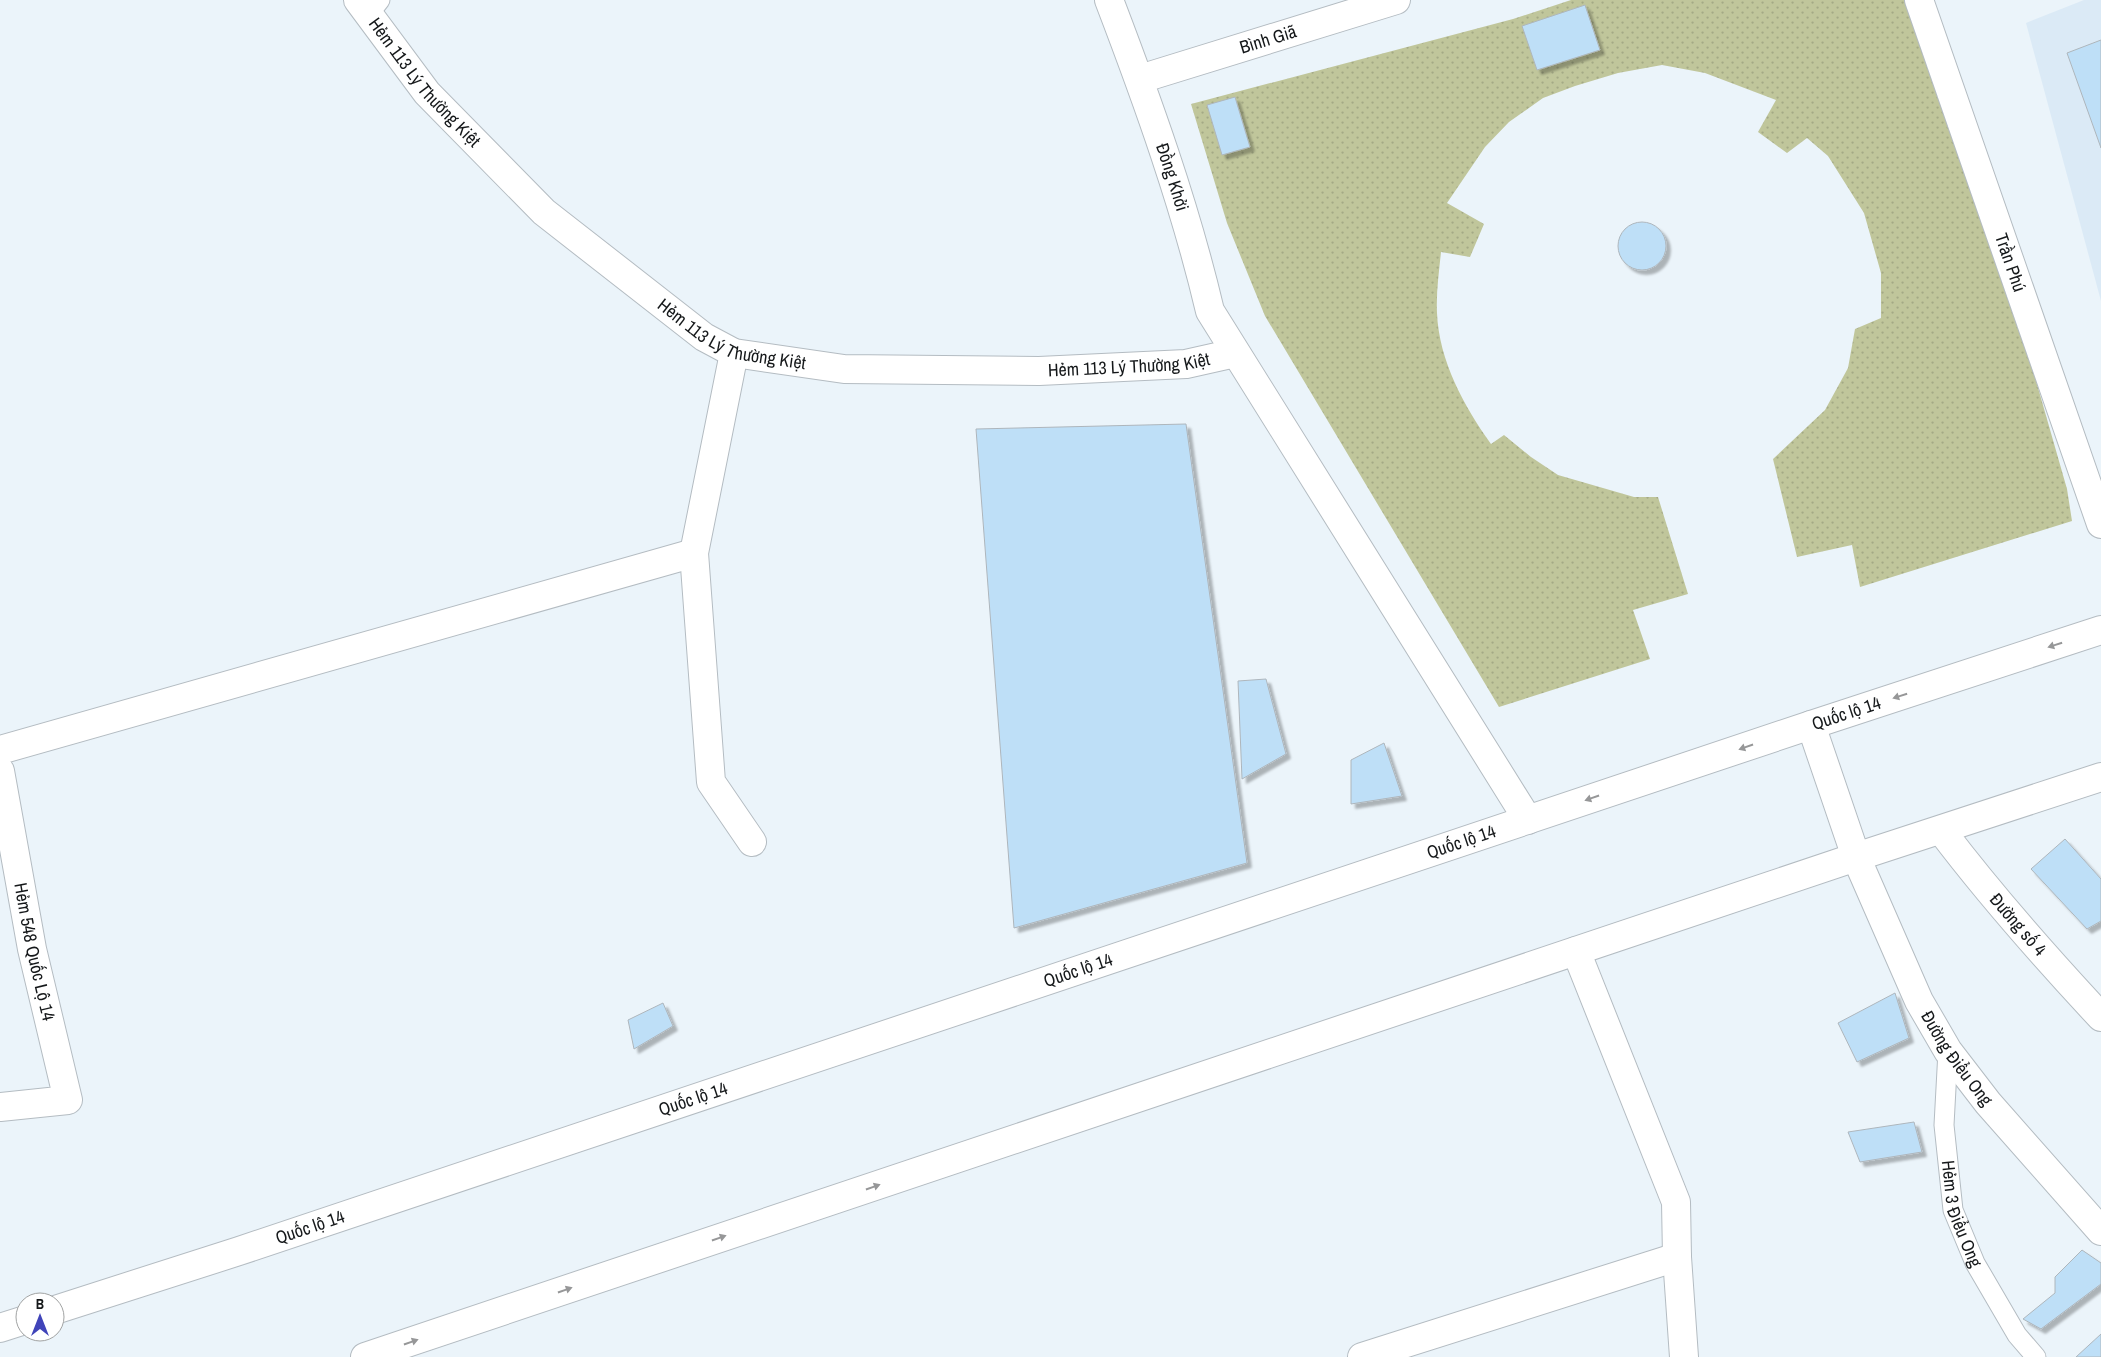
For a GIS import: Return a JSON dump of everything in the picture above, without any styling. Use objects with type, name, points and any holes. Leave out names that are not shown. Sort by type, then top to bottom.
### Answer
[{"type":"main road","name":"Đồng Khởi","points":[[1109,0],[1140,79],[1189,227],[1210,311],[1234,353],[1528,820]]},
{"type":"main road","name":"Bình Giã","points":[[1140,79],[1396,0]]},
{"type":"main road","name":"Trần Phú","points":[[1919,0],[2101,524]]},
{"type":"main road","name":"Hẻm 113 Lý Thường Kiệt","points":[[369,5],[427,93],[544,212],[704,337],[734,353],[844,370],[1038,371],[1186,364],[1234,353]]},
{"type":"main road","points":[[734,353],[694,553],[711,782],[752,842]]},
{"type":"main road","points":[[0,750],[694,553]]},
{"type":"main road","name":"Quốc lộ 14","points":[[65,1307],[239,1251],[1811,725],[2101,630]]},
{"type":"main road","name":"Đường Điểu Ong","points":[[1811,725],[1856,857],[1919,1001],[1948,1051],[1988,1103],[2098,1221]]},
{"type":"main road","name":"Hẻm 548 Quốc Lộ 14","points":[[0,779],[32,949],[68,1100],[0,1107]]},
{"type":"main road","points":[[365,1357],[1856,857],[2098,784]]},
{"type":"main road","name":"Đường số 4","points":[[1941,830],[1972,871],[2043,955],[2101,1017]]},
{"type":"main road","points":[[1576,951],[1676,1202],[1677,1256],[1684,1357]]},
{"type":"main road","points":[[1362,1357],[1677,1256]]},
{"type":"main road","points":[[0,1328],[15,1323]]},
{"type":"lane","name":"Hẻm 3 Điểu Ong","points":[[1948,1051],[1944,1125],[1953,1210],[1975,1263],[2017,1335],[2036,1357]]},
{"type":"shaded area","points":[[2084,0],[2101,0],[2101,301],[2026,23]]},
{"type":"green space","points":[[1571,0],[1927,0],[2067,489],[2072,521],[1860,587],[1852,545],[1797,557],[1773,459],[1825,410],[1848,368],[1855,329],[1881,318],[1881,273],[1864,213],[1828,156],[1807,138],[1787,153],[1758,132],[1776,100],[1705,73],[1662,65],[1618,73],[1575,86],[1543,98],[1509,122],[1485,147],[1447,203],[1484,224],[1470,257],[1441,252],[1437,313],[1442,348],[1463,399],[1491,444],[1504,435],[1531,457],[1558,475],[1634,497],[1658,497],[1688,594],[1633,610],[1650,659],[1499,707],[1265,316],[1227,223],[1191,104],[1513,19]]},
{"type":"building","points":[[1585,5],[1600,50],[1537,70],[1522,26]]},
{"type":"building","points":[[2101,40],[2101,148],[2067,53]]},
{"type":"building","points":[[1235,97],[1250,147],[1222,155],[1207,105]]},
{"type":"building","points":[[1637,222],[1647,222],[1659,229],[1666,241],[1666,251],[1659,263],[1647,270],[1637,270],[1629,266],[1622,259],[1618,251],[1618,241],[1622,233],[1629,226]]},
{"type":"building","points":[[1186,424],[1247,863],[1014,928],[976,429]]},
{"type":"building","points":[[1266,679],[1286,754],[1242,779],[1238,681]]},
{"type":"building","points":[[1384,743],[1402,796],[1351,804],[1351,760]]},
{"type":"building","points":[[2065,839],[2101,879],[2101,921],[2087,929],[2031,869]]},
{"type":"building","points":[[1895,993],[1909,1038],[1857,1062],[1838,1023]]},
{"type":"building","points":[[663,1003],[673,1026],[634,1049],[628,1020]]},
{"type":"building","points":[[1914,1122],[1922,1152],[1860,1162],[1848,1132]]},
{"type":"building","points":[[2082,1250],[2101,1263],[2101,1284],[2041,1329],[2023,1319],[2055,1293],[2055,1277]]},
{"type":"building","points":[[2101,1334],[2101,1357],[2076,1357]]}]
